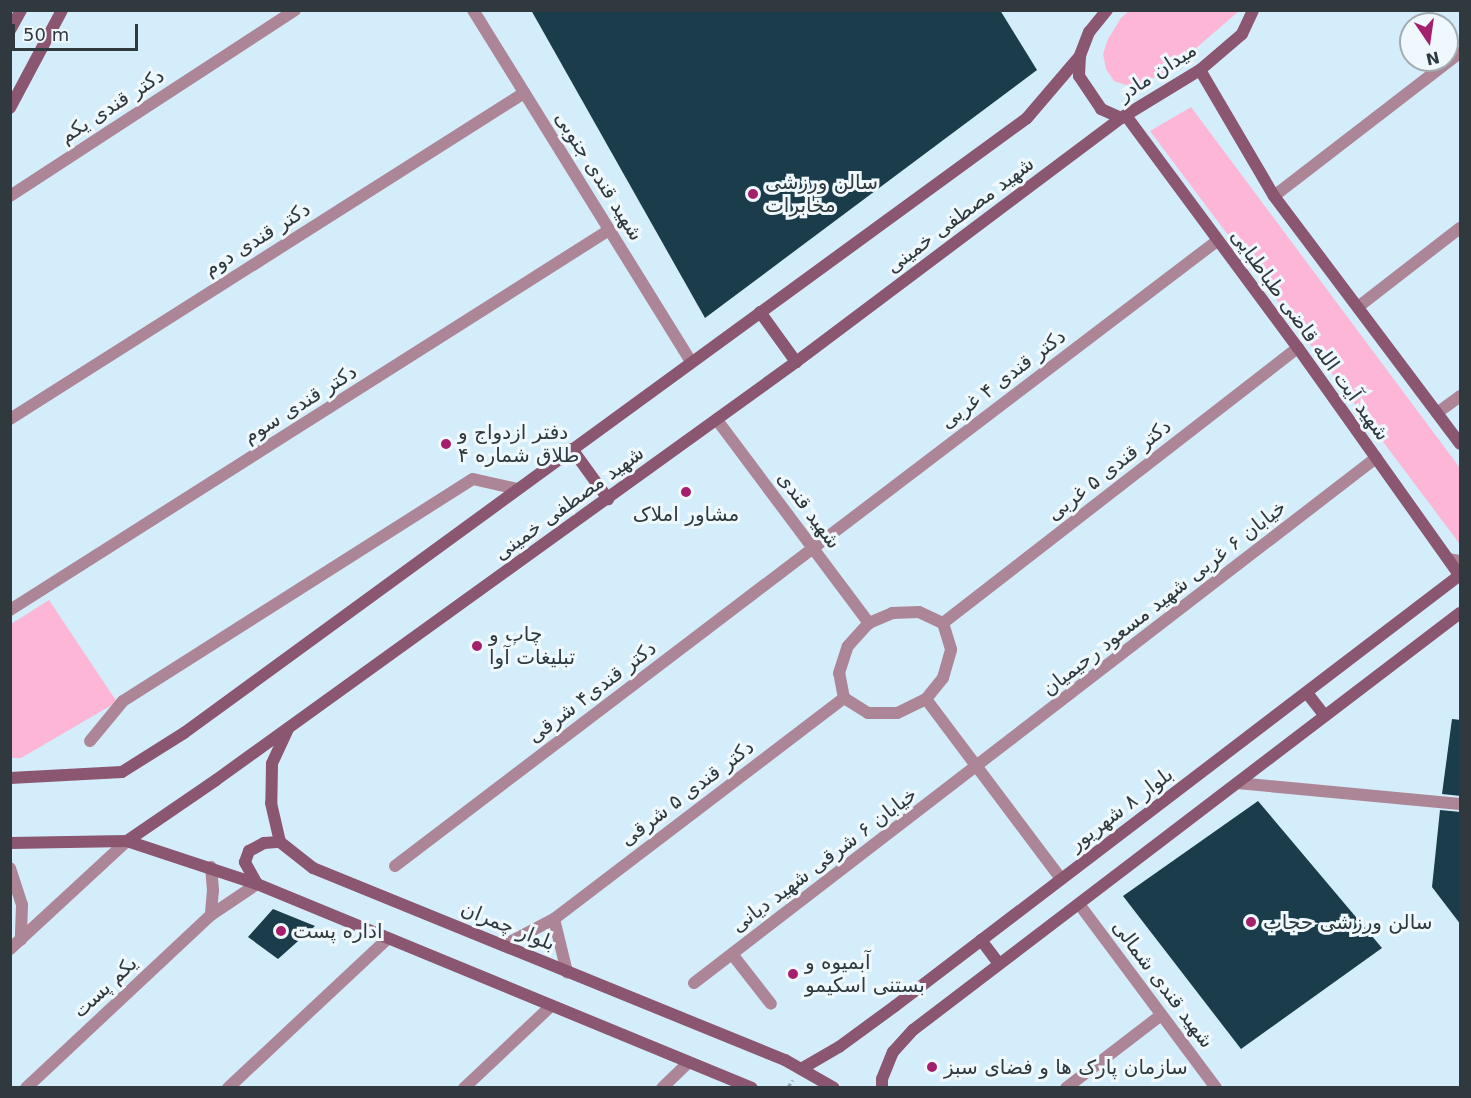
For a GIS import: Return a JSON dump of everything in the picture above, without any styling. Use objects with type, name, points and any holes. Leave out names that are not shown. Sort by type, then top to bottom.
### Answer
[{"type":"main road","points":[[10,30],[21,10]]},
{"type":"main road","points":[[10,108],[62,10]]},
{"type":"main road","points":[[1089,32],[1092,10]]},
{"type":"main road","name":"میدان مادر","points":[[1107,10],[1089,32],[1080,56],[1079,76],[1101,109],[1124,118],[1200,70],[1242,34],[1255,12]]},
{"type":"main road","name":"شهید مصطفی خمینی","points":[[10,778],[122,772],[184,733],[1027,118],[1080,56]]},
{"type":"main road","points":[[1200,70],[1274,196],[1461,444]]},
{"type":"main road","name":"شهید مصطفی خمینی","points":[[127,841],[289,728],[796,363],[1124,118]]},
{"type":"main road","name":"شهید آیت الله قاضی طباطبایی","points":[[1124,118],[1298,348],[1376,458],[1454,560],[1460,576]]},
{"type":"main road","points":[[760,312],[796,363]]},
{"type":"main road","points":[[572,449],[608,499]]},
{"type":"main road","name":"بلوار ۸ شهریور","points":[[801,1069],[848,1040],[1460,576]]},
{"type":"main road","points":[[882,1088],[882,1079],[893,1052],[913,1030],[1461,613]]},
{"type":"main road","points":[[1307,693],[1325,716]]},
{"type":"main road","points":[[257,884],[245,862],[249,851],[264,843],[280,842],[271,803],[272,764],[289,728]]},
{"type":"main road","points":[[10,843],[127,841],[211,867],[752,1088]]},
{"type":"main road","name":"بلوار چمران","points":[[280,842],[313,868],[801,1069],[834,1088]]},
{"type":"main road","points":[[981,940],[999,964]]},
{"type":"street","name":"دکتر قندی یکم","points":[[10,196],[294,10]]},
{"type":"street","name":"شهید قندی جنوبی","points":[[473,10],[691,362]]},
{"type":"street","points":[[1274,196],[1461,53]]},
{"type":"street","name":"دکتر قندی دوم","points":[[10,419],[524,93]]},
{"type":"street","points":[[1358,307],[1461,228]]},
{"type":"street","name":"دکتر قندی سوم","points":[[10,610],[609,230]]},
{"type":"street","name":"دکتر قندی ۴ غربی","points":[[813,548],[1217,241]]},
{"type":"street","name":"دکتر قندی ۵ غربی","points":[[943,623],[1298,348]]},
{"type":"street","points":[[1437,413],[1461,396]]},
{"type":"street","name":"شهید قندی","points":[[717,420],[869,623]]},
{"type":"street","name":"خیابان ۶ غربی شهید مسعود رحیمیان","points":[[976,768],[1376,458]]},
{"type":"street","points":[[90,741],[123,701],[473,479],[517,489]]},
{"type":"street","name":"دکتر قندی۴ شرقی","points":[[395,866],[813,548]]},
{"type":"street","points":[[919,612],[943,623],[951,650],[943,678],[926,699],[897,713],[868,713],[844,698],[839,673],[848,646],[869,623],[891,613],[919,612]]},
{"type":"street","name":"دکتر قندی ۵ شرقی","points":[[504,945],[554,919],[844,698]]},
{"type":"street","points":[[926,699],[1061,879]]},
{"type":"street","name":"خیابان ۶ شرقی شهید دیانی","points":[[694,983],[976,768]]},
{"type":"street","points":[[1237,783],[1461,804]]},
{"type":"street","points":[[10,949],[127,841]]},
{"type":"street","points":[[211,867],[213,890],[211,915]]},
{"type":"street","points":[[10,868],[22,905],[21,940]]},
{"type":"street","name":"یکم پست","points":[[26,1088],[211,915],[257,884]]},
{"type":"street","name":"شهید قندی شمالی","points":[[1078,904],[1216,1088]]},
{"type":"street","points":[[554,919],[567,972]]},
{"type":"street","points":[[228,1088],[387,939]]},
{"type":"street","points":[[732,954],[771,1004]]},
{"type":"street","points":[[464,1088],[551,1006]]},
{"type":"street","points":[[1066,1088],[1161,1015]]},
{"type":"street","points":[[662,1088],[689,1062]]},
{"type":"shaded area","points":[[1130,10],[1239,11],[1173,68],[1143,83],[1126,85],[1114,81],[1106,69],[1103,54],[1108,39],[1121,18]]},
{"type":"shaded area","points":[[1191,107],[1460,468],[1459,543],[1150,131]]},
{"type":"shaded area","points":[[49,600],[117,702],[21,758],[11,758],[11,624]]},
{"type":"building","name":"سالن ورزشی مخابرات","points":[[531,10],[1000,10],[1037,70],[705,318]]},
{"type":"building","points":[[1452,719],[1461,720],[1461,796],[1442,794]]},
{"type":"building","name":"سالن ورزشی حجاب","points":[[1258,801],[1382,948],[1241,1049],[1123,896]]},
{"type":"building","points":[[1440,810],[1461,812],[1461,925],[1432,887]]},
{"type":"building","name":"اداره پست","points":[[273,909],[315,926],[278,959],[248,937]]},
{"type":"place","name":"سالن ورزشی مخابرات","points":[[753,194]]},
{"type":"place","name":"دفتر ازدواج و طلاق شماره ۴","points":[[446,444]]},
{"type":"place","name":"مشاور املاک","points":[[686,492]]},
{"type":"place","name":"چاپ و تبلیغات آوا","points":[[477,646]]},
{"type":"place","name":"سالن ورزشی حجاب","points":[[1251,922]]},
{"type":"place","name":"اداره پست","points":[[281,931]]},
{"type":"place","name":"آبمیوه و بستنی اسکیمو","points":[[793,974]]},
{"type":"place","name":"سازمان پارک ها و فضای سبز","points":[[932,1067]]}]
